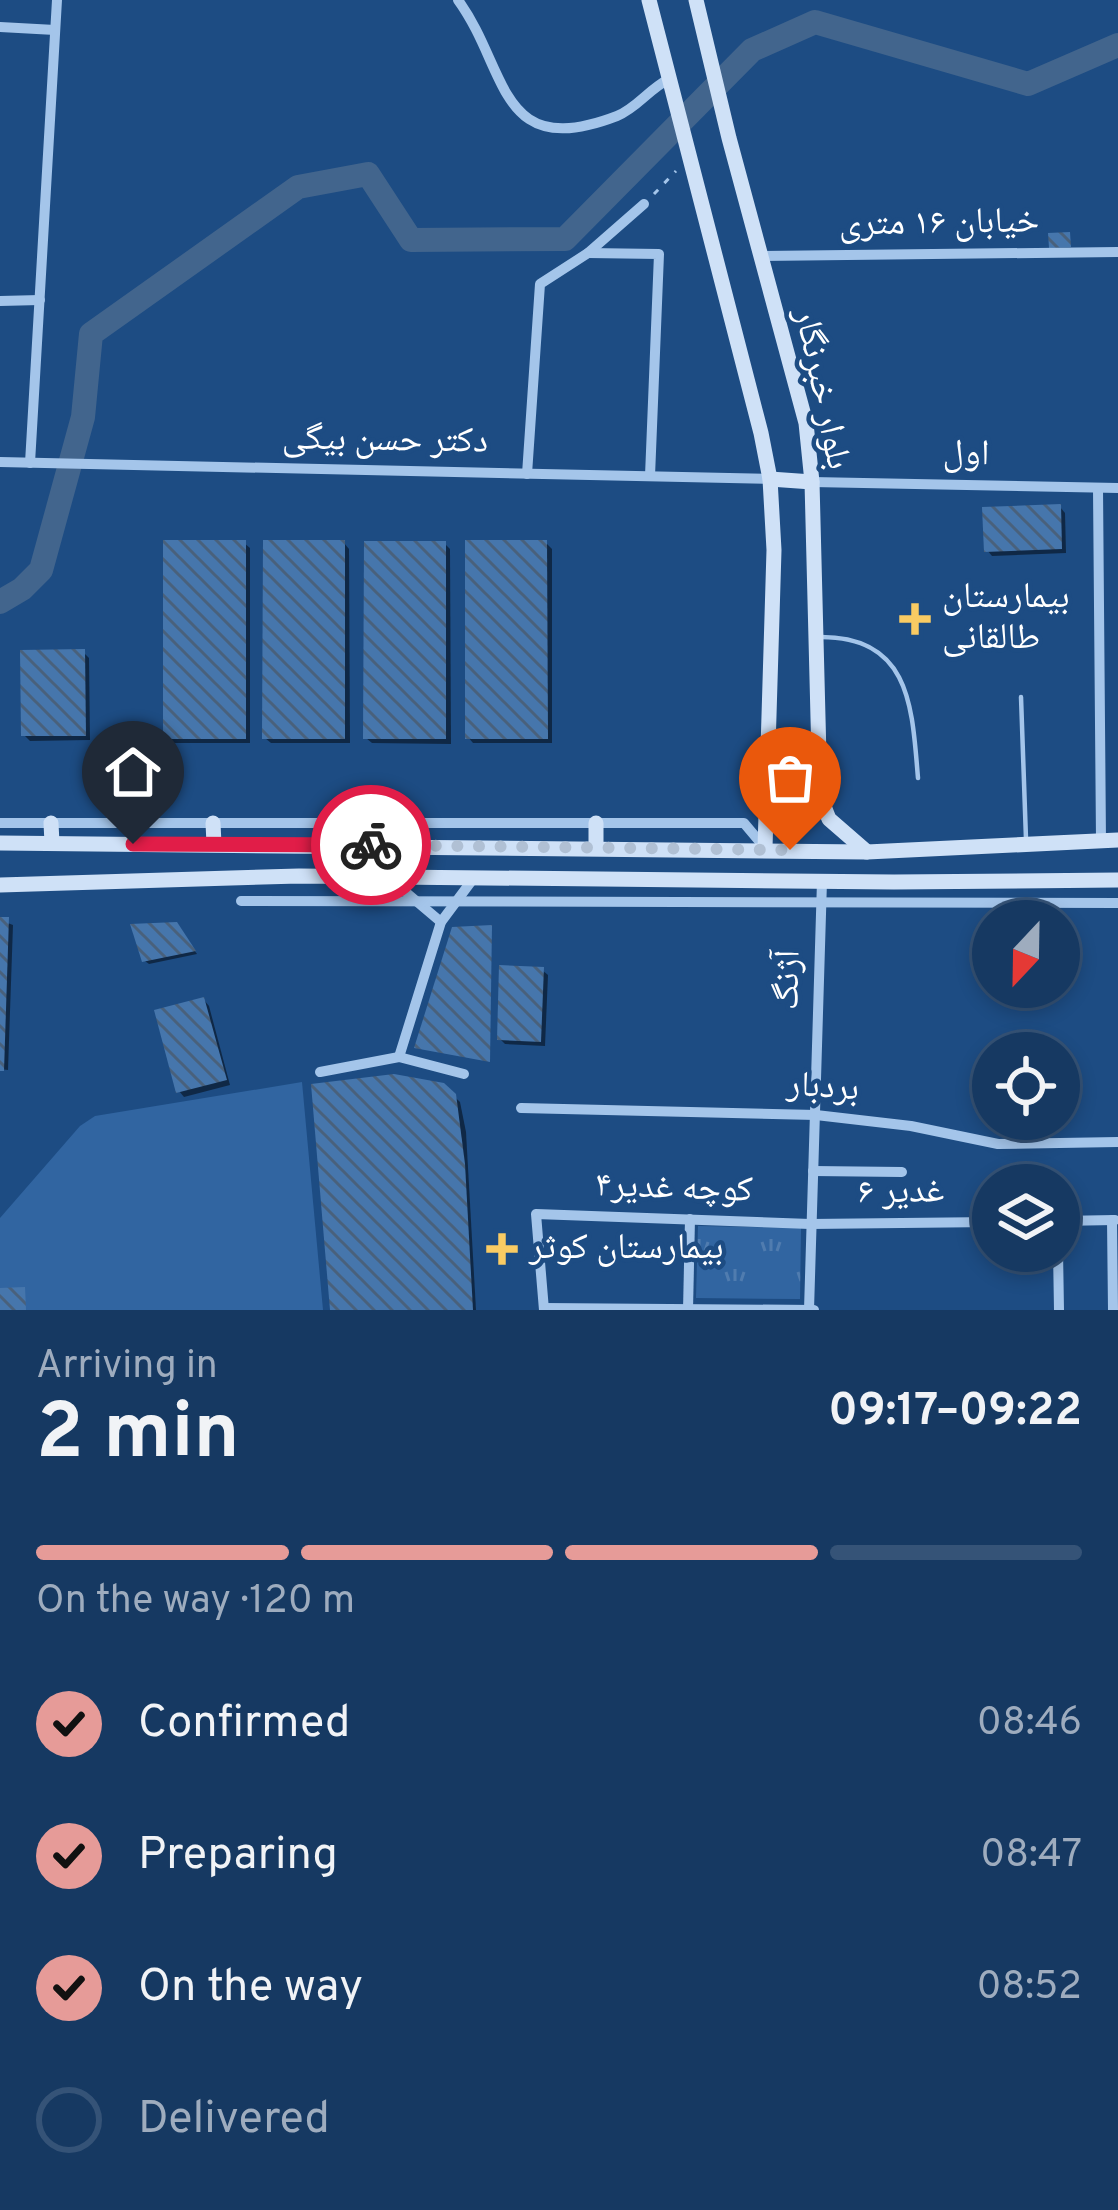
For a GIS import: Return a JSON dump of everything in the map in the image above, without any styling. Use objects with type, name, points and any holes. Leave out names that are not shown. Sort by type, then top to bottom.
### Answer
[{"type":"main road","name":"بلوار خبرنگار","points":[[649,0],[770,479],[774,550],[765,848]]},
{"type":"main road","name":"بلوار خبرنگار","points":[[696,0],[806,423],[812,482],[820,796]]},
{"type":"main road","points":[[770,479],[812,482]]},
{"type":"main road","points":[[769,792],[783,818],[793,822],[804,820],[820,796],[838,830],[867,852]]},
{"type":"main road","points":[[51,823],[52,843]]},
{"type":"main road","points":[[213,823],[214,844]]},
{"type":"main road","points":[[596,823],[596,847]]},
{"type":"main road","points":[[0,843],[867,852],[1109,841]]},
{"type":"main road","points":[[0,885],[299,876],[1118,880]]},
{"type":"street","points":[[30,463],[57,0]]},
{"type":"street","points":[[458,0],[478,28],[506,98],[517,114],[533,124],[572,126],[621,115],[669,79]]},
{"type":"street","points":[[0,28],[55,30]]},
{"type":"street","points":[[527,473],[539,284],[588,253],[644,204]]},
{"type":"street","name":"خیابان ۱۶ متری","points":[[760,256],[1118,252]]},
{"type":"street","points":[[588,253],[659,254],[650,476]]},
{"type":"street","points":[[0,301],[40,300]]},
{"type":"street","name":"دکتر حسن بیگی","points":[[0,462],[770,479]]},
{"type":"street","name":"اول","points":[[812,482],[1118,488]]},
{"type":"street","points":[[1098,488],[1109,841]]},
{"type":"street","points":[[0,823],[744,824],[765,848]]},
{"type":"street","points":[[389,878],[441,922]]},
{"type":"street","points":[[399,1057],[441,922],[473,879]]},
{"type":"street","name":"آژنگ","points":[[812,1310],[810,1224],[822,880]]},
{"type":"street","points":[[241,901],[1118,903]]},
{"type":"street","points":[[320,1072],[399,1057],[464,1074]]},
{"type":"street","name":"بردبار","points":[[521,1108],[816,1114],[998,1144],[1118,1142]]},
{"type":"street","points":[[813,1171],[902,1172]]},
{"type":"street","name":"کوچه غدیر۴","points":[[544,1309],[536,1214],[810,1224]]},
{"type":"street","points":[[688,1309],[690,1220]]},
{"type":"street","points":[[1080,1221],[1115,1220],[1113,1310]]},
{"type":"street","name":"غدیر ۶","points":[[810,1224],[972,1222]]},
{"type":"street","points":[[1058,1272],[1059,1310]]},
{"type":"street","points":[[544,1309],[812,1310]]},
{"type":"lane","points":[[817,637],[862,642],[874,648],[908,691],[918,778]]},
{"type":"lane","points":[[1021,697],[1026,844]]},
{"type":"path","points":[[644,204],[690,157]]},
{"type":"green space","points":[[302,1082],[323,1310],[0,1310],[0,1218],[80,1126],[95,1116]]},
{"type":"green space","points":[[698,1226],[801,1228],[800,1299],[696,1298]]},
{"type":"building","points":[[1070,232],[1071,247],[1049,248],[1048,233]]},
{"type":"building","points":[[1061,504],[1062,549],[984,552],[982,507]]},
{"type":"building","points":[[163,540],[246,540],[246,739],[163,739]]},
{"type":"building","points":[[263,540],[345,540],[345,739],[262,739]]},
{"type":"building","points":[[465,540],[547,540],[548,739],[465,739]]},
{"type":"building","points":[[364,541],[446,541],[446,739],[363,739]]},
{"type":"building","points":[[85,649],[86,736],[21,736],[20,650]]},
{"type":"building","points":[[0,917],[9,917],[4,1071],[0,1071]]},
{"type":"building","points":[[177,922],[196,951],[142,962],[130,924]]},
{"type":"building","points":[[492,925],[490,1062],[414,1048],[452,927]]},
{"type":"building","points":[[499,965],[544,967],[541,1042],[497,1040]]},
{"type":"building","points":[[204,997],[227,1080],[176,1093],[154,1010]]},
{"type":"building","points":[[394,1074],[444,1083],[456,1094],[473,1310],[330,1310],[311,1084]]},
{"type":"building","points":[[25,1287],[26,1310],[0,1310],[0,1288]]},
{"type":"waterway","points":[[0,602],[41,570],[83,417],[91,334],[298,187],[368,174],[411,240],[565,239],[752,50],[815,22],[1028,84],[1118,45]]},
{"type":"way so far","points":[[371,845],[790,850]]},
{"type":"place","name":"بیمارستان طالقانی","points":[[915,619]]},
{"type":"place","name":"بیمارستان کوثر","points":[[502,1249]]},
{"type":"route","points":[[133,844],[371,845]]}]
